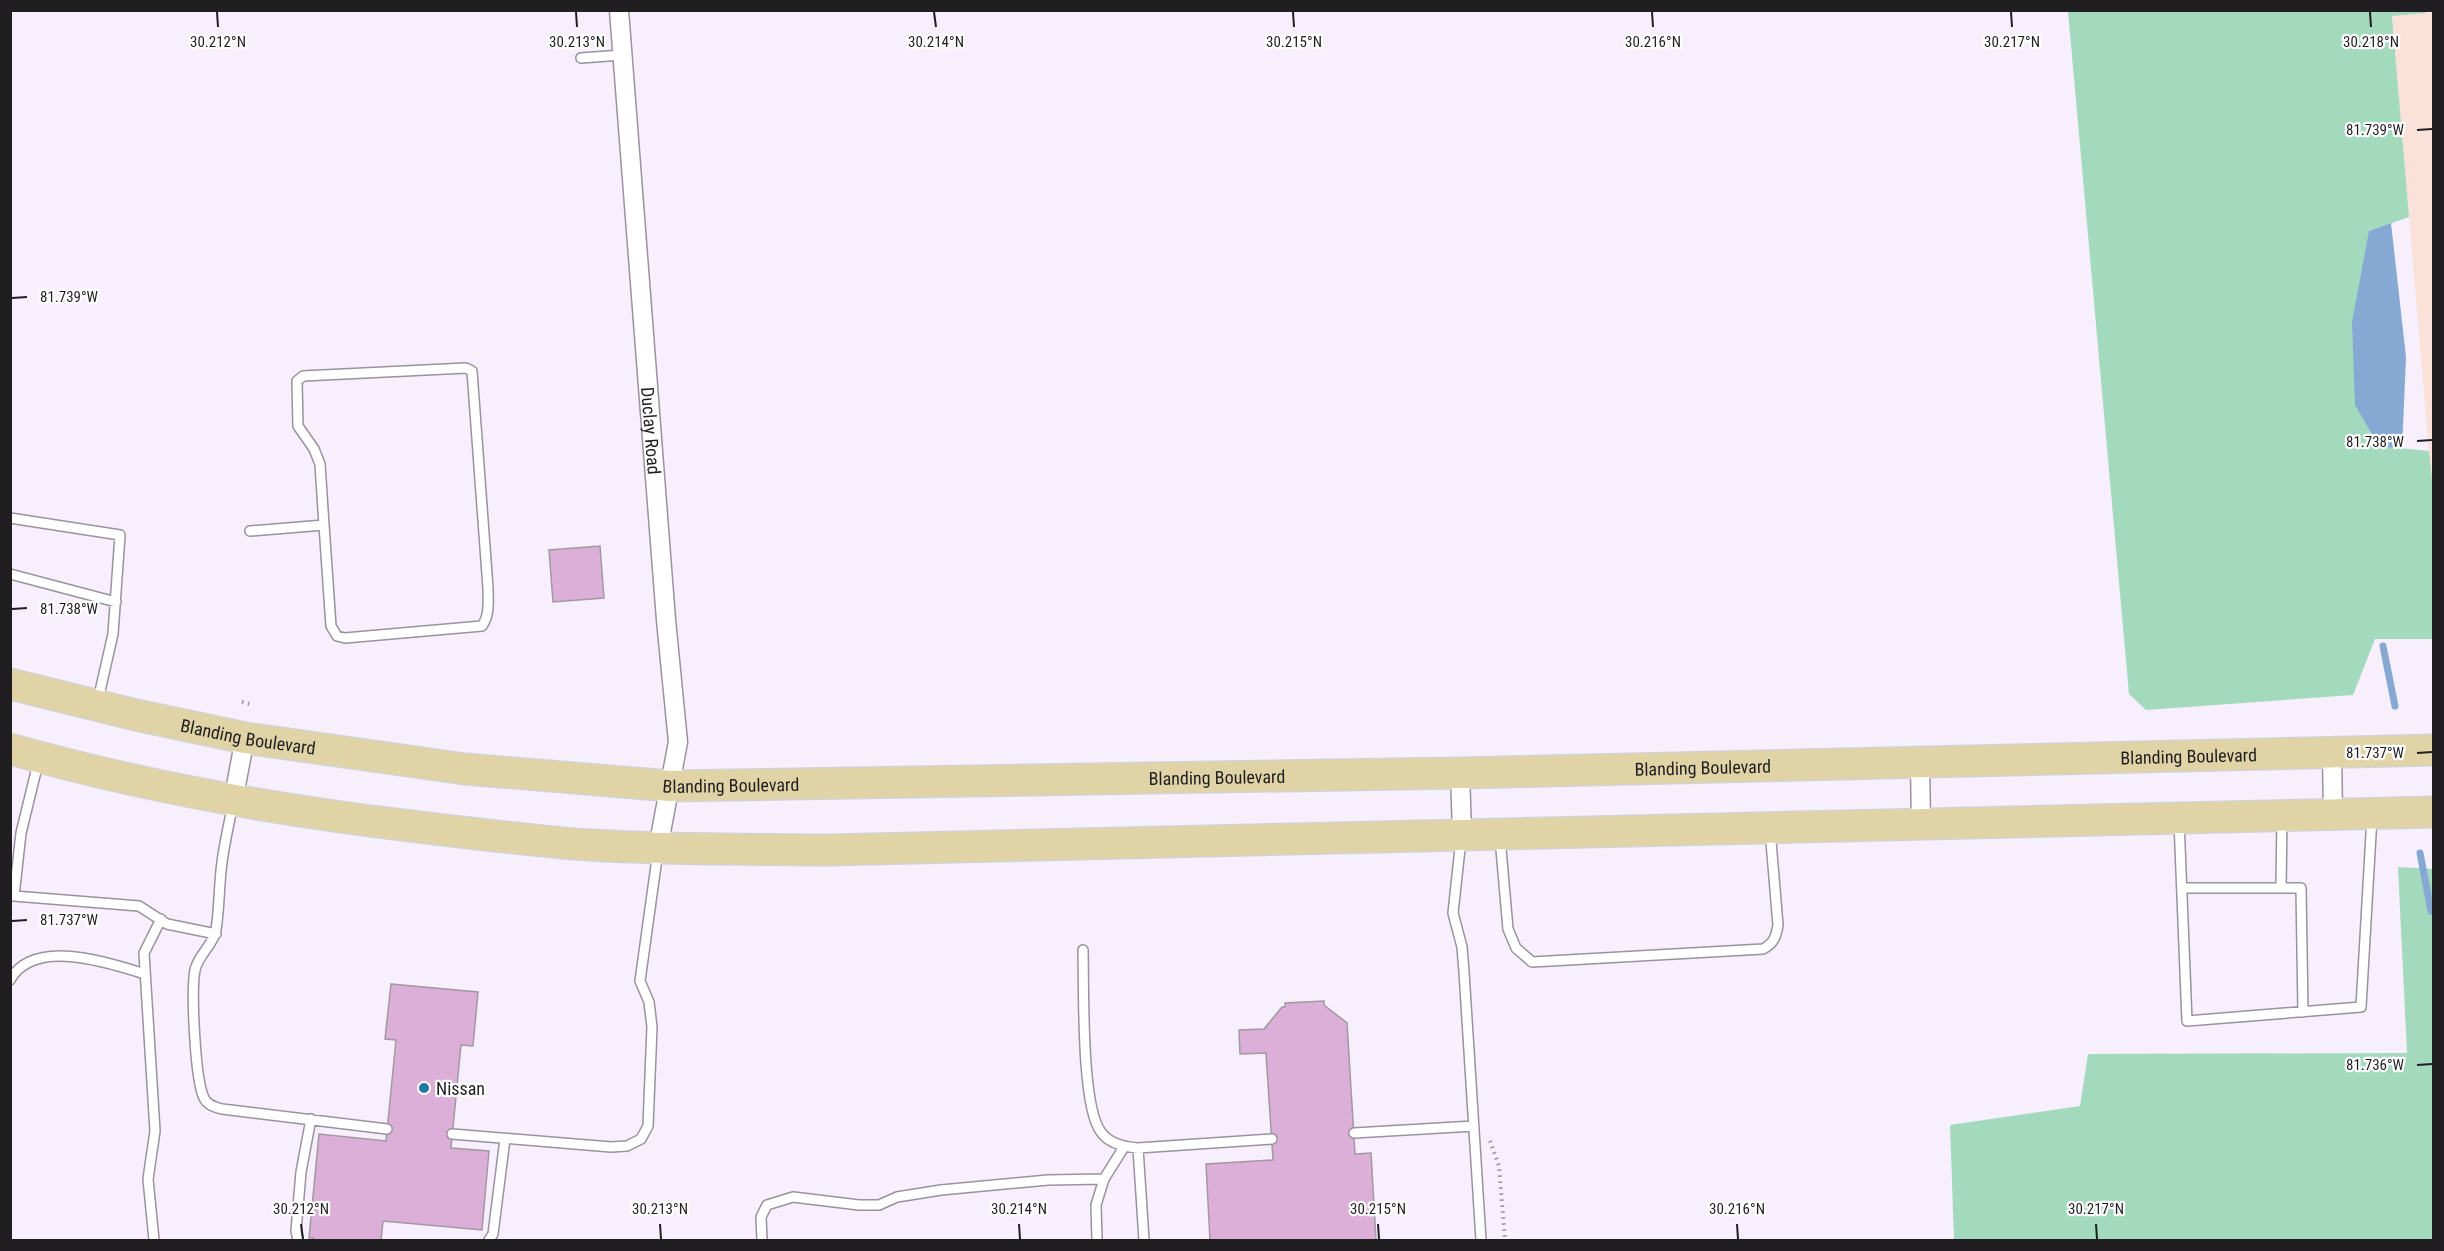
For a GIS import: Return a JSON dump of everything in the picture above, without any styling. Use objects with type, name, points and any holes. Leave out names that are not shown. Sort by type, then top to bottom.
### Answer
[{"type":"main road","name":"Blanding Boulevard","points":[[10,684],[97,706],[245,738],[465,769],[670,786],[1460,772],[2433,750]]},
{"type":"main road","points":[[10,749],[233,801],[364,821],[499,837],[658,848],[830,850],[1462,833],[2433,812]]},
{"type":"street","name":"Duclay Road","points":[[619,10],[666,620],[678,742],[658,848]]},
{"type":"street","points":[[233,801],[245,738]]},
{"type":"street","points":[[2332,753],[2333,814]]},
{"type":"street","points":[[1920,762],[1921,824]]},
{"type":"street","points":[[1460,772],[1462,833]]},
{"type":"lane","points":[[581,58],[622,55]]},
{"type":"lane","points":[[466,368],[472,371],[488,588],[488,611],[485,623],[482,626],[345,638],[337,636],[332,626],[324,525],[320,464],[314,449],[298,426],[297,381],[303,376],[466,368]]},
{"type":"lane","points":[[10,518],[120,535],[113,634],[97,706]]},
{"type":"lane","points":[[250,531],[324,525]]},
{"type":"lane","points":[[10,574],[116,602]]},
{"type":"lane","points":[[40,757],[21,833],[14,896],[139,906],[167,924],[216,934]]},
{"type":"lane","points":[[233,801],[221,869],[216,934],[201,954],[195,969],[193,995],[196,1040],[199,1078],[204,1099],[213,1107],[222,1109],[387,1129]]},
{"type":"lane","points":[[2179,818],[2187,1021],[2361,1008],[2372,813]]},
{"type":"lane","points":[[2281,888],[2282,816]]},
{"type":"lane","points":[[1500,833],[1508,929],[1516,948],[1532,962],[1762,949],[1772,944],[1778,925],[1770,827]]},
{"type":"lane","points":[[1462,833],[1453,913],[1462,947],[1481,1240]]},
{"type":"lane","points":[[452,1134],[611,1147],[627,1146],[641,1139],[648,1126],[652,1027],[649,1002],[640,981],[658,848]]},
{"type":"lane","points":[[2182,884],[2301,888],[2303,1012]]},
{"type":"lane","points":[[154,1240],[148,1179],[155,1131],[144,953],[161,919]]},
{"type":"lane","points":[[1083,950],[1088,1077],[1091,1107],[1101,1133],[1124,1147],[1138,1148],[1272,1139]]},
{"type":"lane","points":[[10,980],[15,972],[30,961],[57,956],[89,958],[146,974]]},
{"type":"lane","points":[[298,1240],[296,1231],[301,1172],[311,1119]]},
{"type":"lane","points":[[1354,1133],[1474,1126]]},
{"type":"lane","points":[[489,1240],[493,1234],[505,1139]]},
{"type":"lane","points":[[1097,1240],[1096,1205],[1104,1179],[1124,1147]]},
{"type":"lane","points":[[1138,1148],[1144,1240]]},
{"type":"lane","points":[[762,1240],[761,1218],[767,1205],[793,1197],[859,1205],[879,1205],[897,1197],[941,1190],[1048,1180],[1104,1179]]},
{"type":"path","points":[[242,702],[250,704]]},
{"type":"path","points":[[1474,1126],[1491,1142],[1496,1154],[1505,1240]]},
{"type":"shaded area","points":[[2433,12],[2433,500],[2392,15]]},
{"type":"green space","points":[[2068,11],[2426,11],[2426,13],[2392,16],[2409,217],[2369,231],[2379,446],[2429,451],[2434,500],[2433,639],[2375,639],[2353,695],[2146,710],[2129,694]]},
{"type":"green space","points":[[2398,867],[2433,869],[2433,1240],[1954,1240],[1950,1125],[2080,1106],[2088,1054],[2407,1053]]},
{"type":"water","points":[[2391,223],[2406,357],[2402,449],[2379,446],[2355,405],[2352,322],[2369,231]]},
{"type":"building","points":[[600,546],[604,598],[553,602],[549,550]]},
{"type":"building","name":"Nissan","points":[[391,984],[478,992],[473,1046],[461,1045],[451,1148],[489,1151],[482,1230],[383,1221],[381,1240],[313,1240],[309,1238],[319,1134],[386,1141],[396,1040],[385,1039]]},
{"type":"building","points":[[1324,1001],[1324,1005],[1347,1023],[1355,1154],[1371,1153],[1376,1240],[1210,1240],[1206,1164],[1273,1160],[1266,1053],[1240,1054],[1239,1030],[1264,1029],[1282,1007],[1285,1007],[1285,1003]]},
{"type":"waterway","points":[[2383,646],[2395,706]]},
{"type":"waterway","points":[[2420,853],[2431,911]]},
{"type":"place","name":"Nissan","points":[[424,1088]]}]
